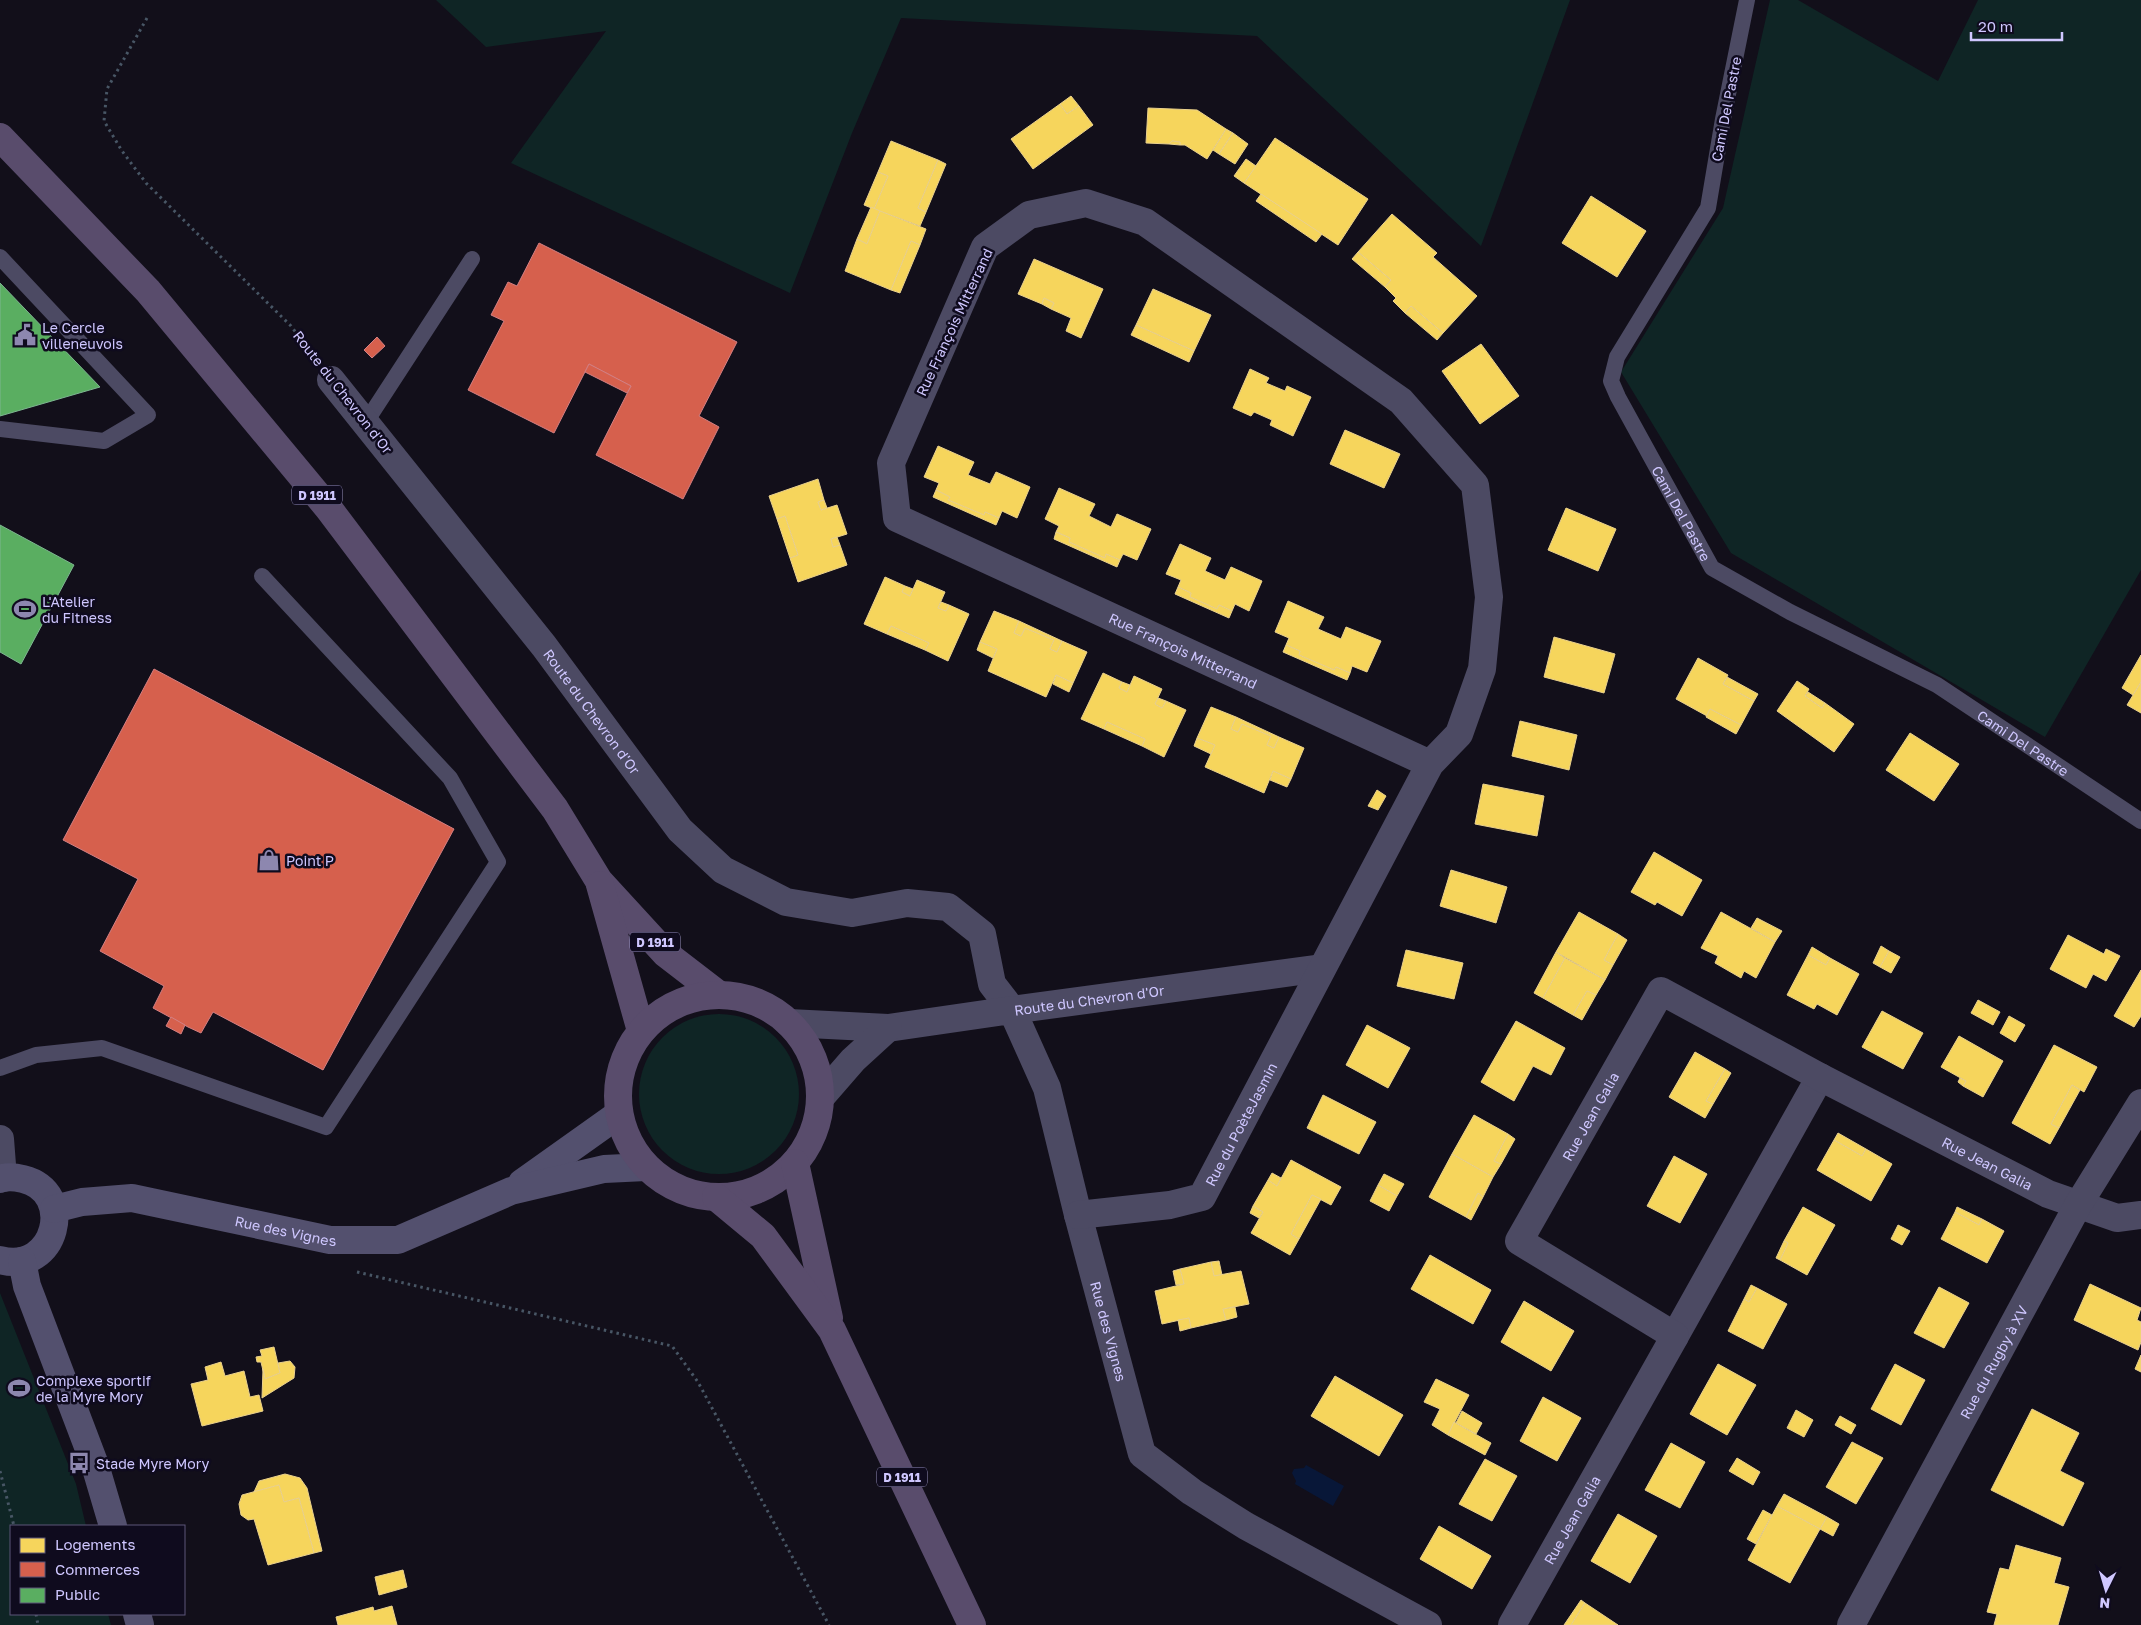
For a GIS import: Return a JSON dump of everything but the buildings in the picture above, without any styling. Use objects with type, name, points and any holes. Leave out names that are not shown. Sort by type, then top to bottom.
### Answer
[{"type":"main road","name":"D 1911","points":[[0,137],[148,291],[329,509],[555,809],[599,882],[666,954],[718,994]]},
{"type":"main road","name":"D 1911","points":[[599,882],[641,1031]]},
{"type":"main road","points":[[718,994],[744,998],[768,1007],[789,1022],[806,1044],[817,1070],[820,1098],[817,1121],[808,1144],[795,1163],[772,1182],[745,1194],[716,1197],[682,1190],[667,1183],[646,1167],[629,1142],[619,1114],[618,1084],[626,1056],[641,1031],[663,1012],[680,1003],[689,999],[718,994]]},
{"type":"main road","name":"Rue des Vignes","points":[[511,1191],[619,1114]]},
{"type":"main road","name":"D 1911","points":[[795,1163],[832,1330]]},
{"type":"main road","name":"Rue des Vignes","points":[[54,1208],[82,1202],[132,1198],[330,1240],[398,1240],[511,1191],[604,1170],[646,1167]]},
{"type":"main road","points":[[2,1178],[16,1177],[34,1184],[48,1197],[54,1208],[55,1222],[52,1235],[45,1248],[34,1256],[11,1261],[27,1286],[96,1465],[112,1525]]},
{"type":"main road","name":"D 1911","points":[[716,1197],[763,1236],[832,1330],[972,1625]]},
{"type":"street","name":"Rue François Mitterrand","points":[[1322,968],[1430,764],[1459,734],[1482,669],[1489,597],[1475,485],[1401,400],[1145,222],[1086,203],[1028,215],[985,247],[891,463],[897,518],[1430,764]]},
{"type":"street","name":"Route du Chevron d'Or","points":[[331,380],[544,646],[680,830],[723,870],[786,902],[852,913],[907,903],[948,908],[982,934],[992,984],[1012,1010],[1322,968]]},
{"type":"street","name":"Rue du PoèteJasmin","points":[[1078,1215],[1170,1205],[1202,1197],[1322,968]]},
{"type":"street","name":"Rue Jean Galia","points":[[1675,1336],[1519,1241],[1661,991],[1820,1077],[2048,1194],[2117,1218],[2141,1215]]},
{"type":"street","points":[[789,1022],[888,1028],[1012,1010]]},
{"type":"street","name":"Rue des Vignes","points":[[1012,1010],[1047,1088],[1078,1215],[1142,1454],[1192,1492],[1246,1526],[1428,1625]]},
{"type":"street","points":[[820,1098],[853,1060],[888,1028]]},
{"type":"street","name":"Rue Jean Galia","points":[[1512,1625],[1820,1077]]},
{"type":"street","name":"Rue du Rugby à XV","points":[[1851,1625],[2078,1205],[2141,1103]]},
{"type":"street","points":[[0,1139],[2,1178]]},
{"type":"lane","name":"Cami Del Pastre","points":[[1747,0],[1723,119],[1708,208],[1617,357],[1612,381],[1618,397],[1712,568],[1790,612],[1937,686],[2141,822]]},
{"type":"lane","points":[[0,257],[148,415],[104,441],[0,429]]},
{"type":"lane","points":[[366,422],[472,259]]},
{"type":"lane","points":[[0,1068],[36,1054],[102,1048],[326,1127],[498,862],[450,778],[262,576]]},
{"type":"path","name":"Route du Chevron d'Or","points":[[147,18],[107,89],[104,121],[122,151],[146,183],[291,326],[331,380]]},
{"type":"path","points":[[352,1271],[672,1346],[698,1382],[829,1625]]},
{"type":"path","points":[[0,1471],[14,1525]]},
{"type":"green space","points":[[436,0],[1570,0],[1481,246],[1257,36],[901,18],[852,133],[790,293],[511,163],[606,31],[486,47]]},
{"type":"green space","points":[[1770,0],[1798,0],[1938,81],[1978,0],[2141,0],[2141,570],[2045,737],[1731,553],[1621,372],[1723,208]]},
{"type":"green space","points":[[719,1014],[749,1020],[769,1032],[781,1044],[793,1064],[799,1094],[793,1124],[781,1144],[769,1156],[749,1168],[719,1174],[689,1168],[669,1156],[657,1144],[645,1124],[639,1094],[645,1064],[657,1044],[669,1032],[689,1020]]},
{"type":"green space","name":"Complexe sportif de la Myre Mory","points":[[0,1293],[76,1484],[86,1525],[10,1525],[10,1615],[108,1615],[111,1625],[0,1625]]},
{"type":"water","points":[[1306,1465],[1344,1486],[1333,1506],[1295,1484],[1296,1481],[1292,1473],[1294,1469],[1304,1468]]},
{"type":"place","name":"Le Cercle villeneuvois","points":[[25,335]]},
{"type":"place","name":"L'Atelier du Fitness","points":[[25,609]]},
{"type":"place","name":"Point P","points":[[269,860]]},
{"type":"place","name":"Complexe sportif de la Myre Mory","points":[[19,1388]]},
{"type":"place","name":"Stade Myre Mory","points":[[79,1463]]}]
